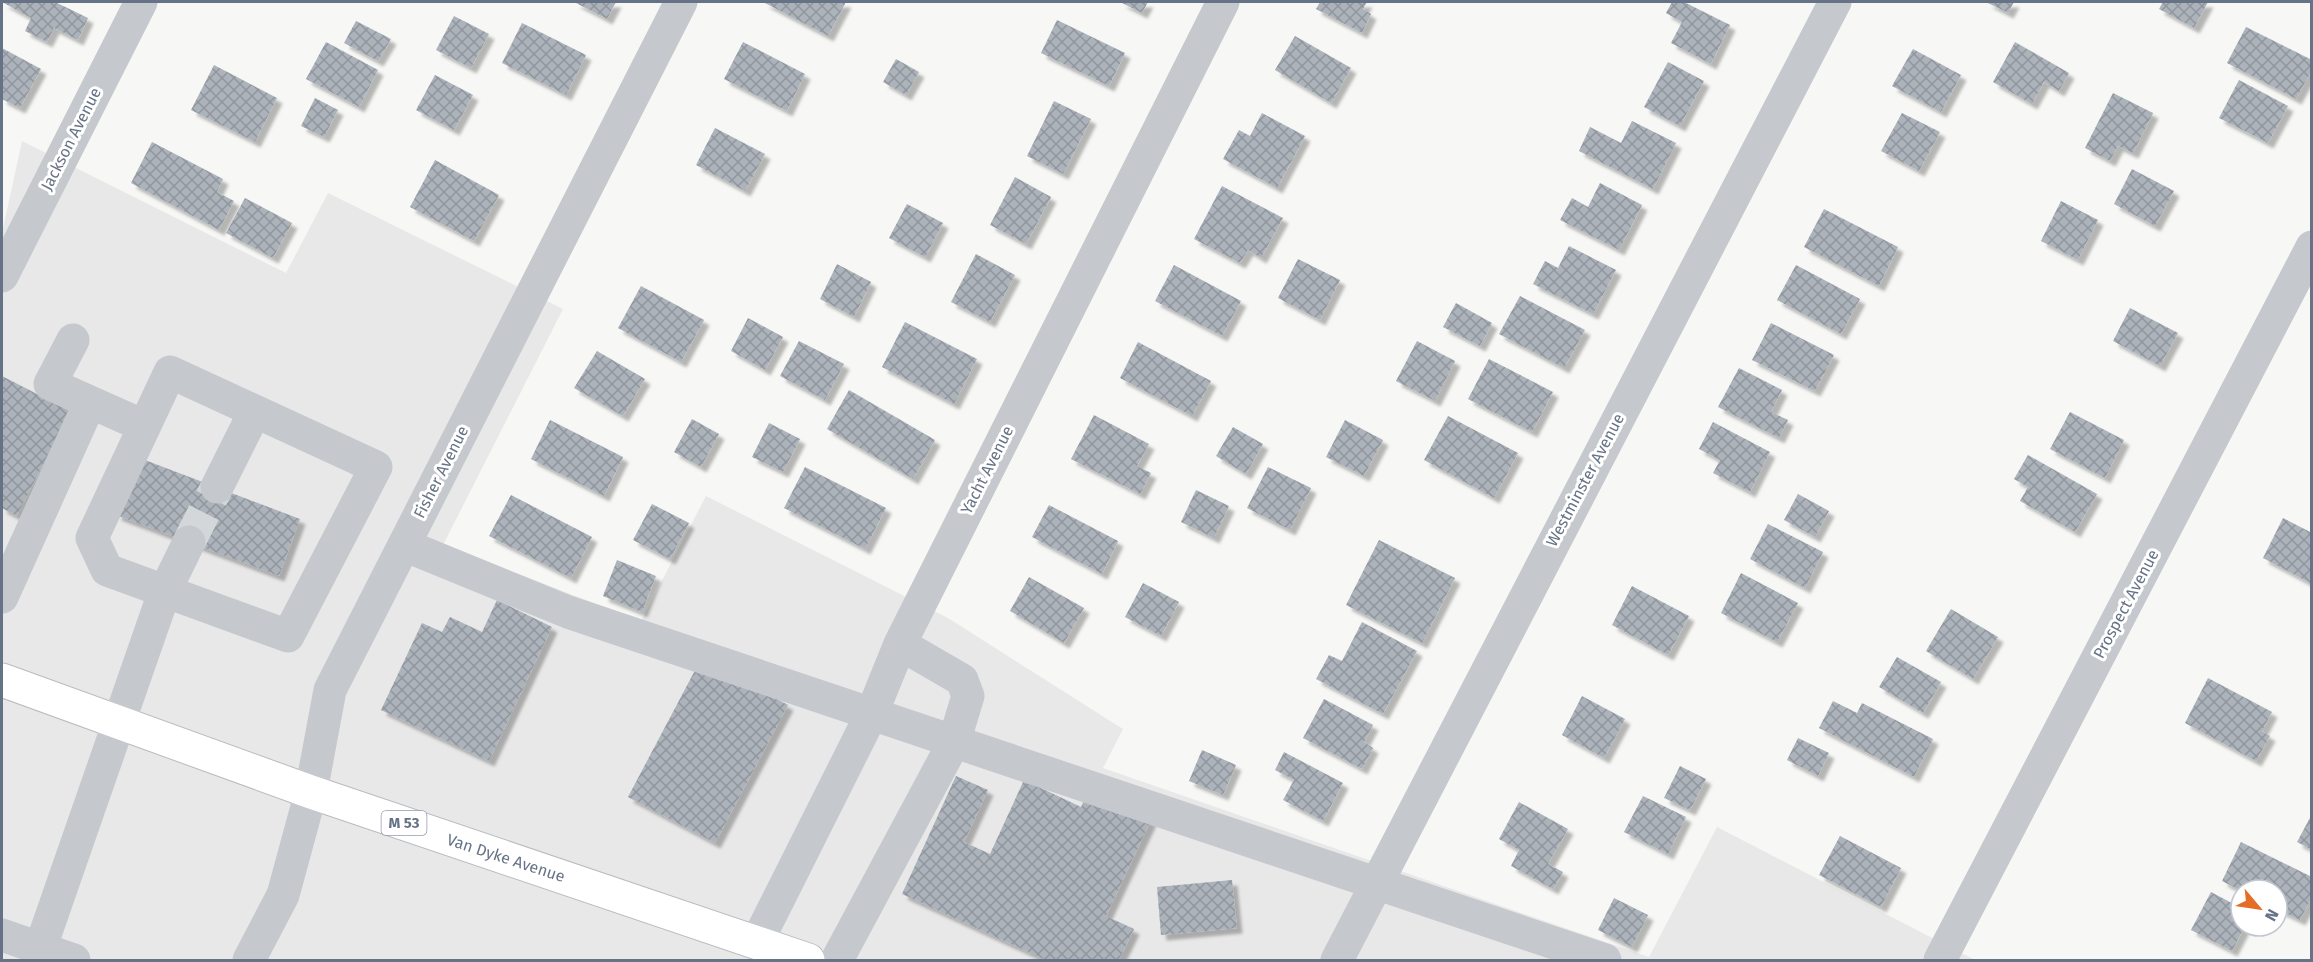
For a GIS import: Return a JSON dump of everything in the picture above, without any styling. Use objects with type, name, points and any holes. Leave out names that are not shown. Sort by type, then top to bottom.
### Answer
[{"type":"main road","name":"Van Dyke Avenue","points":[[2,680],[311,792],[806,960]]},
{"type":"street","name":"Jackson Avenue","points":[[2,276],[141,2]]},
{"type":"street","name":"Fisher Avenue","points":[[249,960],[283,895],[311,792],[330,690],[681,2]]},
{"type":"street","name":"Yacht Avenue","points":[[757,942],[872,713],[900,644],[1223,2]]},
{"type":"street","name":"Westminster Avenue","points":[[1337,960],[1835,2]]},
{"type":"street","name":"Prospect Avenue","points":[[1940,960],[2312,247]]},
{"type":"street","points":[[73,340],[50,384],[144,426]]},
{"type":"street","points":[[170,372],[255,411],[376,467],[288,636],[164,593],[107,570],[92,538],[170,372]]},
{"type":"street","points":[[2,597],[13,540],[90,402]]},
{"type":"street","points":[[217,487],[255,411]]},
{"type":"street","points":[[40,949],[121,723],[164,593],[189,542]]},
{"type":"street","points":[[404,545],[568,612],[1605,960]]},
{"type":"street","points":[[837,960],[954,742],[968,696],[962,681],[900,644]]},
{"type":"street","points":[[2,935],[74,960]]},
{"type":"shaded area","points":[[22,141],[286,273],[328,193],[563,309],[443,545],[641,621],[706,496],[948,618],[1123,729],[1103,768],[1649,957],[1717,827],[1975,960],[2,960],[2,233]]},
{"type":"building","points":[[2,2],[55,2],[88,18],[78,40],[54,28],[47,42],[25,31],[31,18]]},
{"type":"building","points":[[574,2],[616,2],[607,19]]},
{"type":"building","points":[[763,2],[846,2],[828,36]]},
{"type":"building","points":[[1120,2],[1148,2],[1142,13]]},
{"type":"building","points":[[1320,2],[1367,2],[1363,9],[1371,14],[1362,33],[1316,9]]},
{"type":"building","points":[[1672,2],[1684,2],[1730,25],[1711,64],[1671,43],[1682,22],[1666,13]]},
{"type":"building","points":[[1986,2],[2014,2],[2008,13]]},
{"type":"building","points":[[2163,2],[2208,2],[2194,28],[2159,9]]},
{"type":"building","points":[[454,16],[489,34],[471,68],[436,50]]},
{"type":"building","points":[[1057,20],[1125,53],[1109,86],[1041,53]]},
{"type":"building","points":[[356,21],[391,39],[378,61],[344,43]]},
{"type":"building","points":[[522,23],[586,55],[566,95],[502,63]]},
{"type":"building","points":[[2246,27],[2312,60],[2312,70],[2296,99],[2227,63]]},
{"type":"building","points":[[1295,36],[1351,68],[1331,103],[1275,70]]},
{"type":"building","points":[[326,42],[378,70],[359,107],[306,79]]},
{"type":"building","points":[[743,42],[805,74],[787,111],[724,79]]},
{"type":"building","points":[[2015,42],[2069,73],[2059,91],[2044,82],[2032,104],[1993,82]]},
{"type":"building","points":[[2,48],[41,69],[20,108],[2,99]]},
{"type":"building","points":[[1913,49],[1961,75],[1941,112],[1892,86]]},
{"type":"building","points":[[896,59],[919,72],[906,95],[883,82]]},
{"type":"building","points":[[1668,62],[1704,81],[1680,126],[1644,107]]},
{"type":"building","points":[[214,65],[277,98],[255,142],[191,110]]},
{"type":"building","points":[[435,75],[473,95],[454,130],[416,110]]},
{"type":"building","points":[[2239,80],[2288,106],[2268,143],[2219,118]]},
{"type":"building","points":[[2113,93],[2153,113],[2133,153],[2118,146],[2110,161],[2085,148]]},
{"type":"building","points":[[315,98],[338,110],[324,137],[301,126]]},
{"type":"building","points":[[1054,101],[1091,119],[1063,174],[1027,156]]},
{"type":"building","points":[[1262,113],[1305,136],[1277,188],[1223,159],[1239,130],[1250,136]]},
{"type":"building","points":[[1902,113],[1940,132],[1919,171],[1881,151]]},
{"type":"building","points":[[1632,121],[1676,143],[1653,189],[1579,151],[1590,127],[1621,143]]},
{"type":"building","points":[[715,128],[765,154],[745,191],[696,165]]},
{"type":"building","points":[[152,142],[223,179],[217,192],[234,201],[219,230],[131,183]]},
{"type":"building","points":[[435,160],[499,195],[474,241],[410,207]]},
{"type":"building","points":[[2132,169],[2174,191],[2155,226],[2114,204]]},
{"type":"building","points":[[1015,177],[1051,197],[1026,244],[990,225]]},
{"type":"building","points":[[1600,183],[1642,205],[1619,250],[1560,220],[1572,198],[1588,207]]},
{"type":"building","points":[[1222,186],[1283,218],[1261,258],[1248,250],[1240,263],[1194,239]]},
{"type":"building","points":[[245,198],[292,223],[273,258],[226,233]]},
{"type":"building","points":[[2061,201],[2098,220],[2078,260],[2041,241]]},
{"type":"building","points":[[907,204],[943,223],[925,257],[889,238]]},
{"type":"building","points":[[1824,209],[1898,247],[1879,286],[1804,247]]},
{"type":"building","points":[[1569,246],[1616,270],[1593,314],[1533,284],[1545,261],[1558,268]]},
{"type":"building","points":[[976,254],[1015,275],[990,322],[951,302]]},
{"type":"building","points":[[1298,259],[1340,280],[1320,320],[1278,298]]},
{"type":"building","points":[[837,264],[871,282],[854,317],[820,299]]},
{"type":"building","points":[[1174,265],[1241,301],[1222,336],[1155,301]]},
{"type":"building","points":[[1796,265],[1860,299],[1841,334],[1777,300]]},
{"type":"building","points":[[641,286],[704,320],[681,362],[618,328]]},
{"type":"building","points":[[1520,296],[1585,330],[1564,368],[1499,334]]},
{"type":"building","points":[[1456,303],[1492,323],[1480,346],[1443,327]]},
{"type":"building","points":[[2130,308],[2178,333],[2160,366],[2113,341]]},
{"type":"building","points":[[748,318],[783,337],[765,370],[731,351]]},
{"type":"building","points":[[905,322],[977,359],[954,404],[882,367]]},
{"type":"building","points":[[1771,323],[1834,355],[1815,391],[1752,360]]},
{"type":"building","points":[[799,341],[844,364],[825,400],[780,376]]},
{"type":"building","points":[[1417,341],[1455,361],[1435,401],[1396,381]]},
{"type":"building","points":[[1138,342],[1211,381],[1192,416],[1120,378]]},
{"type":"building","points":[[597,351],[645,379],[623,416],[574,388]]},
{"type":"building","points":[[1489,359],[1553,392],[1532,432],[1468,399]]},
{"type":"building","points":[[1739,368],[1782,390],[1771,412],[1788,420],[1779,438],[1718,407]]},
{"type":"building","points":[[2,376],[70,411],[17,516],[2,508]]},
{"type":"building","points":[[849,390],[935,440],[913,479],[827,429]]},
{"type":"building","points":[[2070,412],[2124,440],[2105,478],[2050,449]]},
{"type":"building","points":[[1094,415],[1149,444],[1137,466],[1151,473],[1140,494],[1071,459]]},
{"type":"building","points":[[1448,416],[1518,453],[1494,498],[1424,460]]},
{"type":"building","points":[[692,419],[719,434],[701,467],[674,452]]},
{"type":"building","points":[[550,420],[623,457],[604,496],[531,459]]},
{"type":"building","points":[[1345,420],[1383,440],[1364,476],[1326,457]]},
{"type":"building","points":[[1713,422],[1770,452],[1750,492],[1713,473],[1720,460],[1699,449]]},
{"type":"building","points":[[769,423],[800,439],[783,472],[752,457]]},
{"type":"building","points":[[1233,427],[1263,444],[1246,474],[1216,456]]},
{"type":"building","points":[[2028,455],[2097,494],[2075,532],[2020,501],[2028,487],[2014,479]]},
{"type":"building","points":[[137,457],[300,519],[279,576],[116,515]]},
{"type":"building","points":[[805,467],[886,508],[865,549],[784,508]]},
{"type":"building","points":[[1268,467],[1311,488],[1290,530],[1247,508]]},
{"type":"building","points":[[1196,490],[1229,506],[1214,538],[1181,522]]},
{"type":"building","points":[[1798,494],[1829,511],[1815,537],[1784,520]]},
{"type":"building","points":[[511,495],[592,537],[571,578],[489,536]]},
{"type":"building","points":[[652,504],[689,523],[670,559],[633,540]]},
{"type":"building","points":[[1049,505],[1118,541],[1102,574],[1032,537]]},
{"type":"building","points":[[2283,518],[2312,533],[2312,584],[2263,558]]},
{"type":"building","points":[[1768,524],[1823,552],[1805,588],[1750,559]]},
{"type":"building","points":[[1379,540],[1455,578],[1422,643],[1346,605]]},
{"type":"building","points":[[617,560],[656,576],[642,612],[603,596]]},
{"type":"building","points":[[1741,573],[1798,603],[1777,642],[1721,613]]},
{"type":"building","points":[[1029,577],[1084,608],[1064,643],[1010,611]]},
{"type":"building","points":[[1143,583],[1179,602],[1161,636],[1125,617]]},
{"type":"building","points":[[1632,586],[1689,616],[1668,655],[1612,625]]},
{"type":"building","points":[[497,600],[552,627],[489,761],[381,710],[422,623],[442,632],[450,617],[482,632]]},
{"type":"building","points":[[1951,609],[1998,637],[1973,679],[1926,651]]},
{"type":"building","points":[[1362,622],[1417,651],[1383,714],[1316,679],[1329,655],[1342,661]]},
{"type":"building","points":[[1897,657],[1941,682],[1923,713],[1879,687]]},
{"type":"building","points":[[701,659],[788,705],[715,843],[628,797]]},
{"type":"building","points":[[2208,678],[2272,712],[2262,731],[2270,736],[2256,761],[2185,723]]},
{"type":"building","points":[[1582,696],[1625,719],[1604,758],[1562,735]]},
{"type":"building","points":[[1324,699],[1373,725],[1364,742],[1373,748],[1362,769],[1303,738]]},
{"type":"building","points":[[1833,701],[1857,713],[1862,703],[1933,739],[1914,777],[1819,728]]},
{"type":"building","points":[[1798,738],[1829,753],[1818,776],[1787,760]]},
{"type":"building","points":[[1202,750],[1236,765],[1223,795],[1189,781]]},
{"type":"building","points":[[1284,752],[1343,783],[1323,821],[1283,800],[1294,780],[1275,770]]},
{"type":"building","points":[[1680,766],[1706,779],[1690,810],[1664,798]]},
{"type":"building","points":[[956,776],[988,790],[964,842],[990,854],[1024,780],[1081,807],[1088,791],[1151,820],[1106,916],[1134,929],[1119,960],[1046,960],[902,894]]},
{"type":"building","points":[[1643,796],[1686,817],[1668,854],[1624,832]]},
{"type":"building","points":[[1519,802],[1568,829],[1548,864],[1563,872],[1553,889],[1511,866],[1519,850],[1499,839]]},
{"type":"building","points":[[2312,814],[2312,850],[2297,842]]},
{"type":"building","points":[[1840,836],[1901,868],[1881,907],[1819,875]]},
{"type":"building","points":[[2241,842],[2312,877],[2312,897],[2300,920],[2289,915],[2289,878],[2229,878],[2229,885],[2222,881]]},
{"type":"building","points":[[1232,880],[1237,928],[1161,935],[1157,887]]},
{"type":"building","points":[[2211,892],[2229,902],[2229,938],[2239,938],[2232,951],[2191,930]]},
{"type":"building","points":[[1614,898],[1648,915],[1632,947],[1598,930]]},
{"type":"tunnel","points":[[189,542],[217,487]]}]
